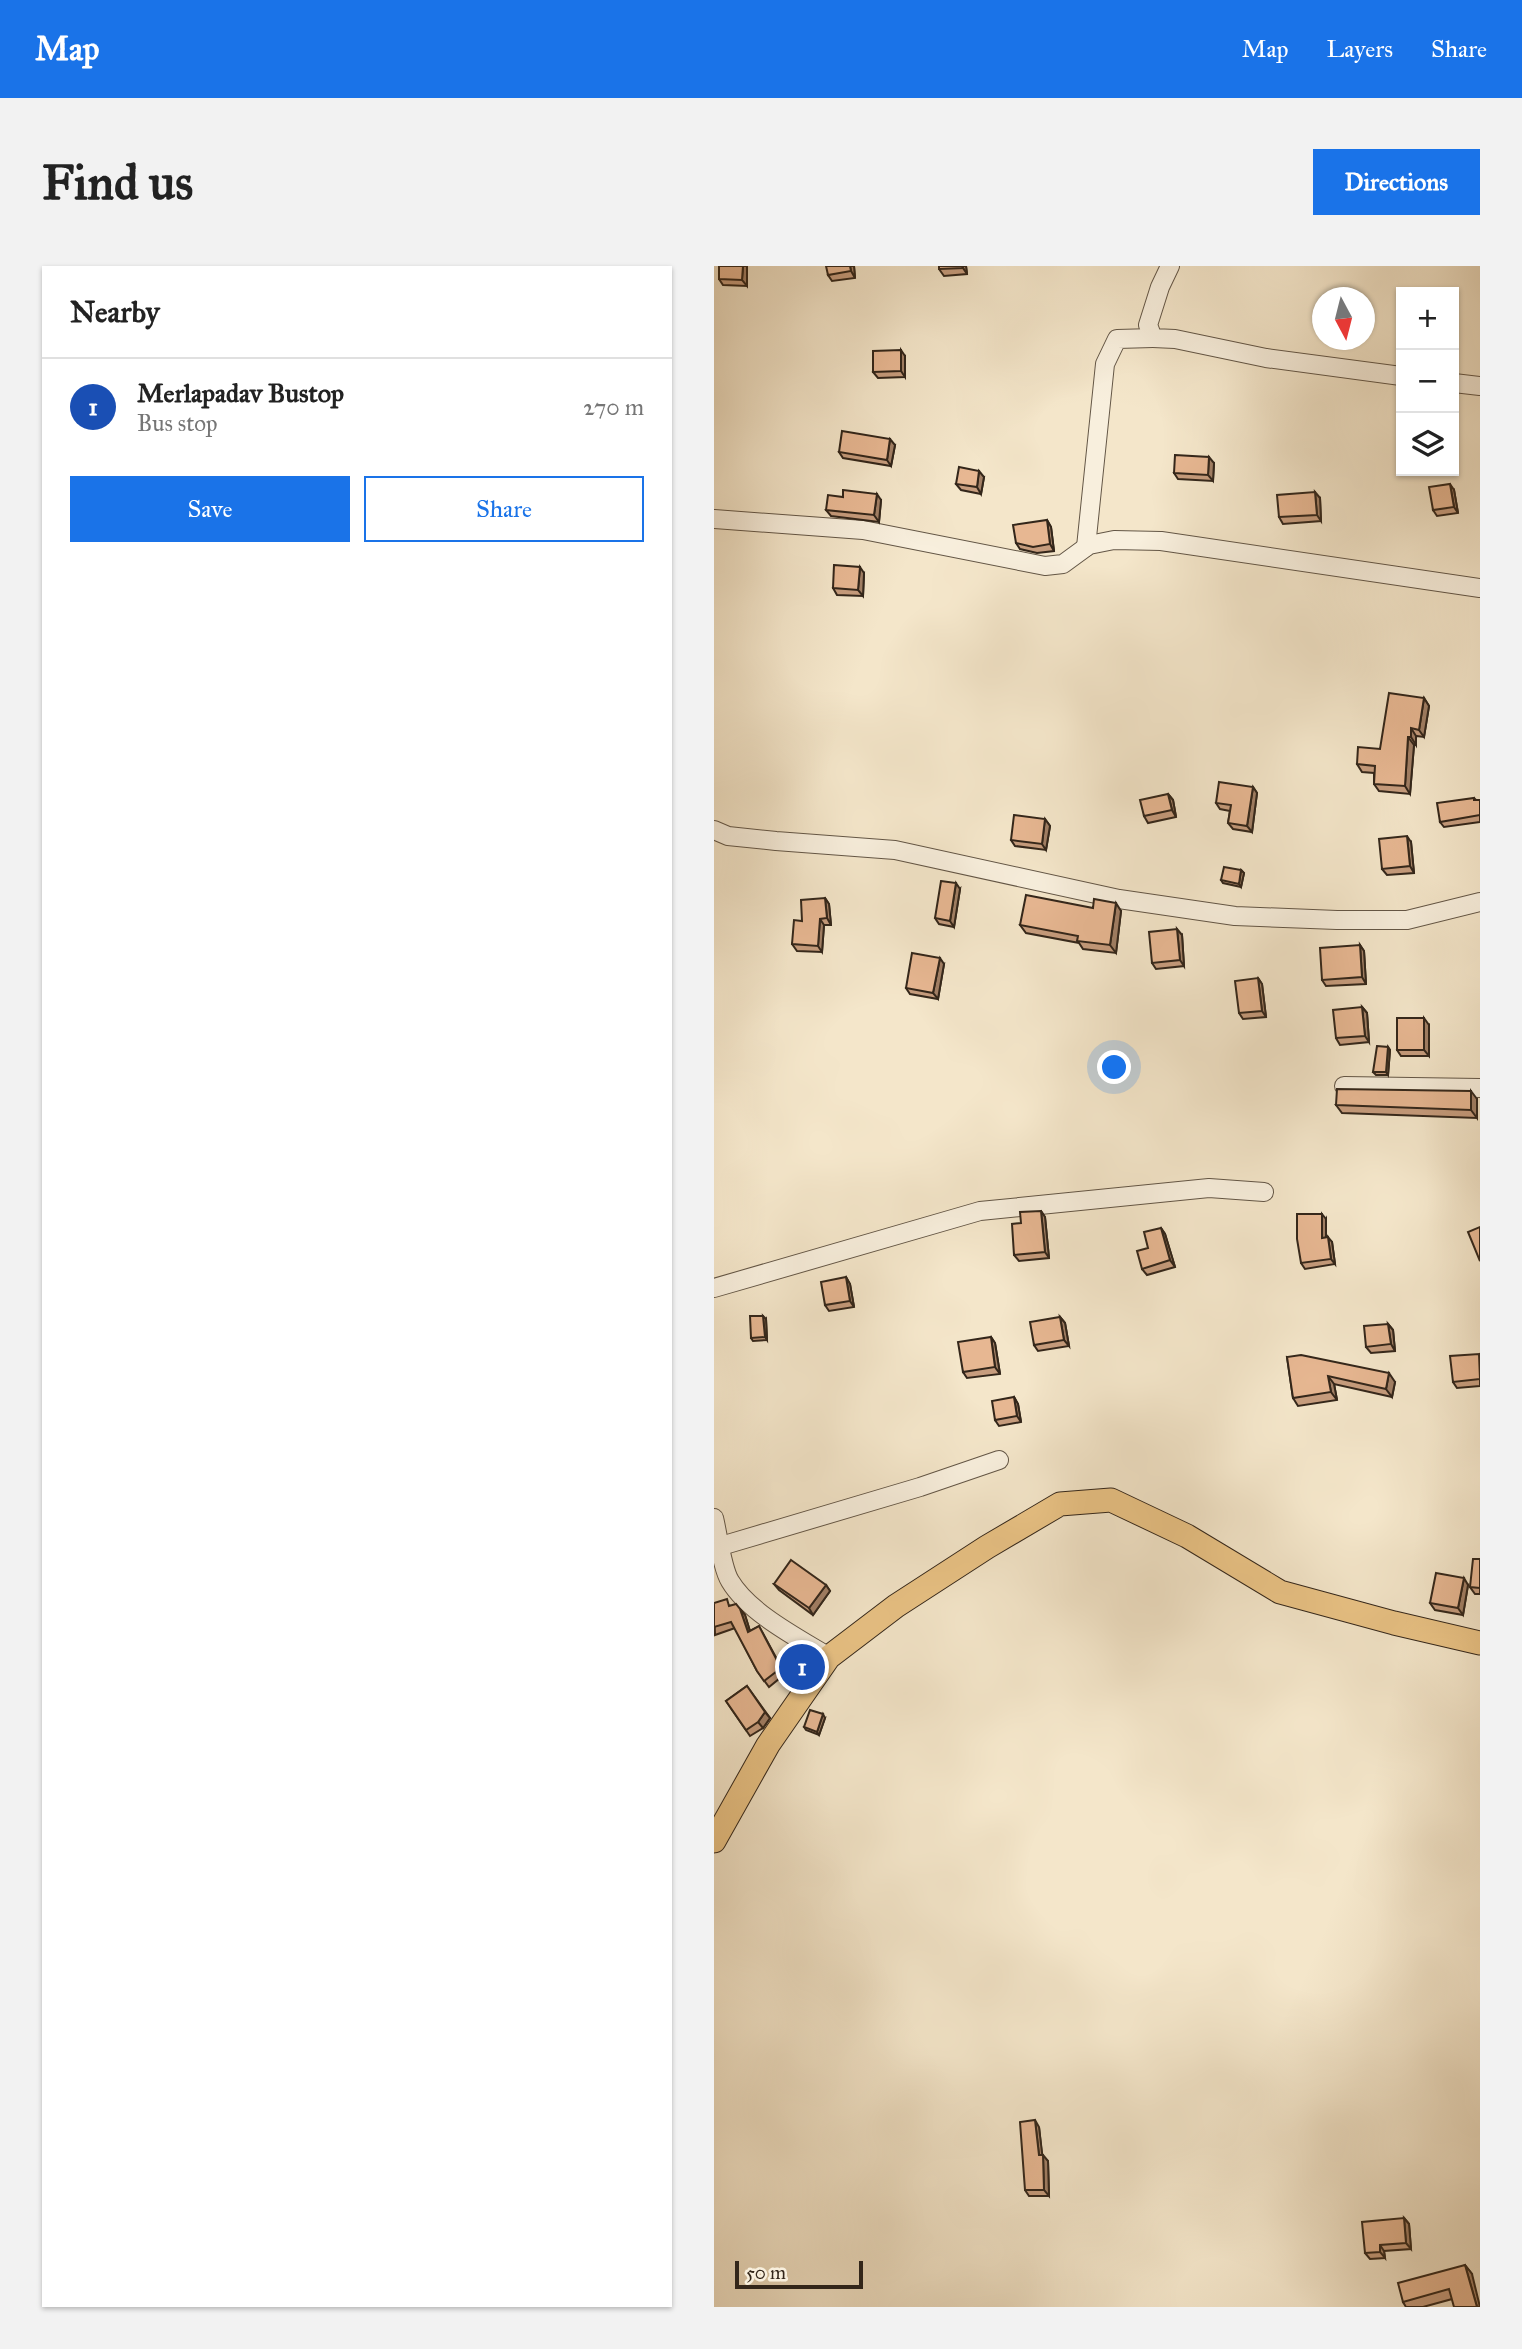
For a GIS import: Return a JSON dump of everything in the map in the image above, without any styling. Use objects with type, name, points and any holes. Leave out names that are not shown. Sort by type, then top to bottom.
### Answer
[{"type":"main road","points":[[714,1841],[768,1745],[829,1657],[896,1606],[1060,1504],[1111,1500],[1187,1536],[1280,1592],[1480,1643]]},
{"type":"street","points":[[1153,338],[1148,326],[1160,287],[1170,266]]},
{"type":"street","points":[[1086,547],[1105,364],[1117,339],[1175,339],[1266,358],[1396,375]]},
{"type":"street","points":[[1459,384],[1480,386]]},
{"type":"street","points":[[714,519],[863,530],[1045,566],[1063,564],[1086,547],[1114,540],[1161,541],[1480,587]]},
{"type":"street","points":[[714,830],[728,836],[764,840],[895,850],[1119,899],[1235,916],[1407,920],[1480,902]]},
{"type":"street","points":[[1344,1086],[1480,1088]]},
{"type":"street","points":[[714,1289],[980,1211],[1209,1188],[1264,1192]]},
{"type":"street","points":[[721,1546],[920,1487],[999,1460]]},
{"type":"street","points":[[714,1518],[721,1546],[722,1582],[784,1629],[829,1657]]},
{"type":"building","points":[[719,266],[743,266],[742,280],[719,279]]},
{"type":"building","points":[[826,266],[850,266],[851,271],[828,275]]},
{"type":"building","points":[[939,266],[962,266],[963,268],[939,269]]},
{"type":"building","points":[[901,350],[901,371],[873,372],[873,351]]},
{"type":"building","points":[[842,431],[890,439],[887,460],[839,452]]},
{"type":"building","points":[[1175,455],[1209,457],[1208,475],[1174,473]]},
{"type":"building","points":[[959,467],[979,471],[977,487],[956,484]]},
{"type":"building","points":[[1450,484],[1454,507],[1433,510],[1429,487]]},
{"type":"building","points":[[843,490],[877,494],[874,515],[826,510],[828,495],[843,497]]},
{"type":"building","points":[[1315,492],[1317,515],[1279,517],[1277,495]]},
{"type":"building","points":[[1047,520],[1050,544],[1033,547],[1016,543],[1013,525]]},
{"type":"building","points":[[834,565],[860,567],[858,590],[833,588]]},
{"type":"building","points":[[1389,693],[1424,698],[1419,730],[1411,728],[1411,737],[1408,737],[1405,786],[1374,784],[1375,766],[1357,764],[1358,747],[1380,749]]},
{"type":"building","points":[[1219,782],[1253,787],[1247,826],[1228,823],[1231,805],[1216,803]]},
{"type":"building","points":[[1168,794],[1172,810],[1144,816],[1140,800]]},
{"type":"building","points":[[1474,798],[1480,800],[1480,815],[1440,822],[1437,803]]},
{"type":"building","points":[[1014,815],[1045,819],[1042,844],[1011,840]]},
{"type":"building","points":[[1407,836],[1410,866],[1382,869],[1379,839]]},
{"type":"building","points":[[1224,867],[1241,870],[1239,884],[1221,880]]},
{"type":"building","points":[[941,881],[956,883],[950,921],[935,918]]},
{"type":"building","points":[[1026,895],[1093,908],[1094,899],[1116,903],[1110,945],[1077,941],[1078,936],[1020,925]]},
{"type":"building","points":[[825,898],[827,918],[820,919],[818,946],[792,944],[794,920],[802,921],[801,900]]},
{"type":"building","points":[[1177,929],[1180,960],[1152,963],[1149,932]]},
{"type":"building","points":[[1360,945],[1362,977],[1322,980],[1320,948]]},
{"type":"building","points":[[912,953],[940,958],[933,993],[906,988]]},
{"type":"building","points":[[1258,978],[1262,1011],[1239,1013],[1235,981]]},
{"type":"building","points":[[1362,1007],[1365,1036],[1336,1038],[1333,1010]]},
{"type":"building","points":[[1397,1018],[1424,1018],[1424,1050],[1397,1050]]},
{"type":"building","points":[[1377,1046],[1388,1047],[1386,1072],[1373,1072]]},
{"type":"building","points":[[1337,1089],[1471,1091],[1471,1110],[1336,1105]]},
{"type":"building","points":[[1041,1211],[1045,1252],[1014,1255],[1012,1224],[1021,1223],[1020,1212]]},
{"type":"building","points":[[1297,1214],[1322,1214],[1322,1238],[1328,1237],[1331,1259],[1301,1263]]},
{"type":"building","points":[[1480,1227],[1480,1261],[1468,1232]]},
{"type":"building","points":[[1161,1228],[1170,1260],[1142,1269],[1137,1251],[1148,1248],[1144,1232]]},
{"type":"building","points":[[846,1277],[850,1301],[825,1305],[821,1282]]},
{"type":"building","points":[[750,1316],[763,1316],[765,1337],[751,1338]]},
{"type":"building","points":[[1060,1317],[1064,1340],[1034,1345],[1030,1322]]},
{"type":"building","points":[[1388,1324],[1391,1344],[1366,1347],[1364,1326]]},
{"type":"building","points":[[991,1337],[995,1367],[963,1372],[958,1342]]},
{"type":"building","points":[[1479,1354],[1480,1379],[1453,1382],[1450,1356]]},
{"type":"building","points":[[1301,1355],[1389,1373],[1386,1389],[1328,1376],[1331,1392],[1293,1398],[1287,1357]]},
{"type":"building","points":[[1014,1397],[1017,1416],[995,1420],[992,1401]]},
{"type":"building","points":[[1473,1559],[1480,1559],[1480,1588],[1470,1587]]},
{"type":"building","points":[[791,1560],[826,1585],[809,1608],[774,1584]]},
{"type":"building","points":[[1436,1573],[1464,1578],[1458,1608],[1430,1603]]},
{"type":"building","points":[[727,1599],[729,1606],[736,1604],[740,1609],[748,1632],[759,1626],[781,1668],[764,1681],[731,1622],[714,1627],[714,1603]]},
{"type":"building","points":[[747,1686],[765,1712],[758,1722],[746,1730],[726,1701]]},
{"type":"building","points":[[810,1710],[823,1714],[817,1732],[804,1727]]},
{"type":"building","points":[[1035,2120],[1039,2155],[1043,2155],[1044,2190],[1025,2190],[1020,2122]]},
{"type":"building","points":[[1404,2218],[1406,2243],[1380,2245],[1380,2252],[1365,2253],[1362,2222]]},
{"type":"building","points":[[1465,2265],[1477,2307],[1454,2307],[1449,2289],[1403,2302],[1398,2283]]},
{"type":"place","name":"Merlapadav Bustop","points":[[802,1667]]}]
